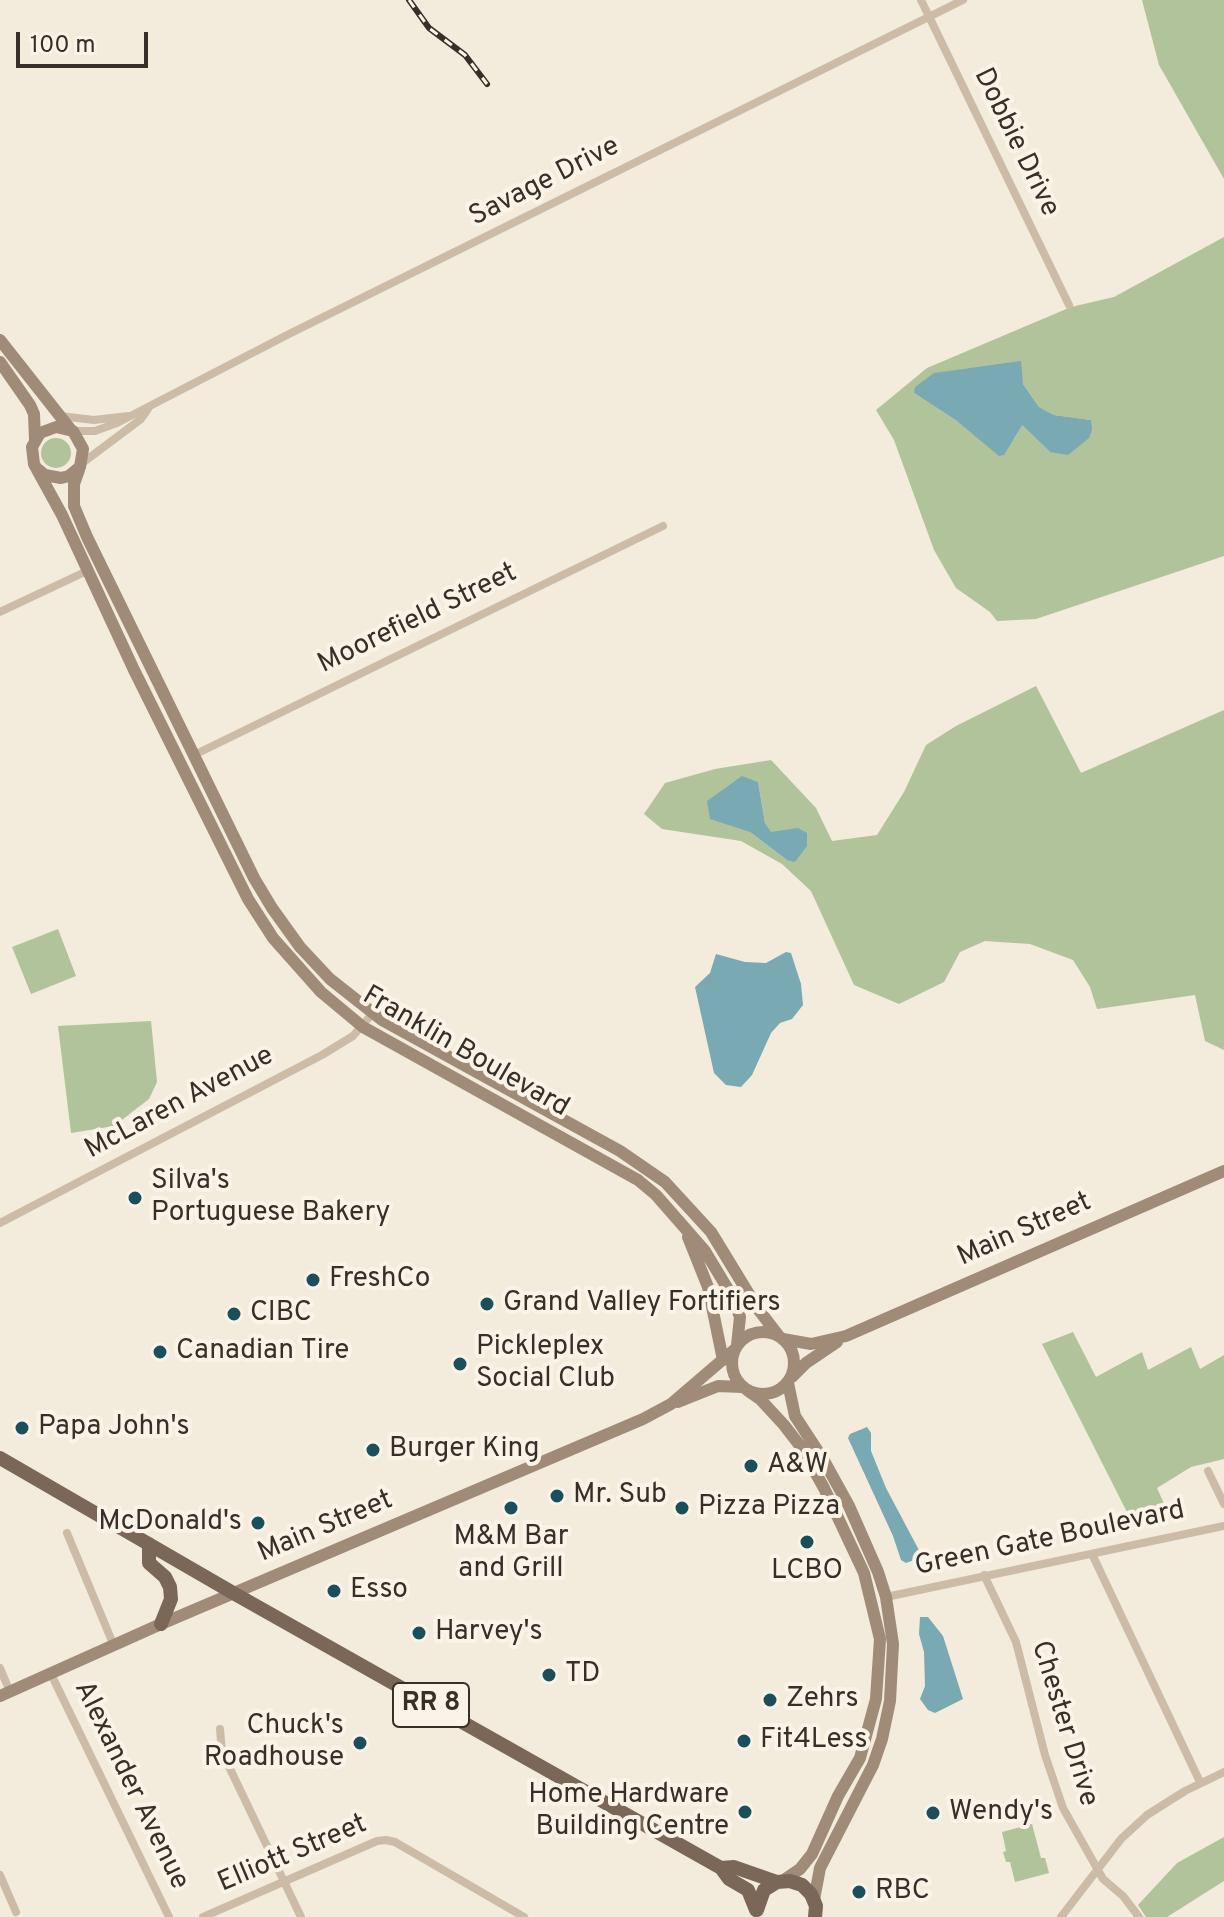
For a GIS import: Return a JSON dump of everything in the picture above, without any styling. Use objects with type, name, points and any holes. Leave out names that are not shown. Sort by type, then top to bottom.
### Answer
[{"type":"main road","points":[[0,340],[83,449],[80,465],[69,476],[45,475],[39,470],[32,456],[34,414],[0,362]]},
{"type":"main road","points":[[35,440],[47,429],[56,427],[72,431]]},
{"type":"main road","name":"Franklin Boulevard","points":[[80,465],[74,484],[74,506],[254,878],[300,947],[330,979],[373,1013],[620,1151],[665,1182],[711,1232],[758,1309],[781,1337]]},
{"type":"main road","name":"Franklin Boulevard","points":[[39,470],[248,899],[273,938],[321,992],[363,1027],[638,1180],[681,1221],[705,1251],[737,1308],[740,1330],[736,1348]]},
{"type":"main road","name":"Main Street","points":[[789,1380],[806,1363],[846,1336],[1224,1171]]},
{"type":"main road","points":[[681,1221],[708,1287],[723,1360]]},
{"type":"main road","points":[[745,1388],[764,1394],[781,1389],[789,1380],[794,1370],[793,1353],[781,1337],[757,1332],[749,1335],[736,1348],[732,1368],[745,1388],[784,1425],[813,1466],[864,1573],[880,1639],[876,1699],[860,1758],[838,1796],[812,1854],[800,1869],[764,1890],[757,1914]]},
{"type":"main road","name":"Main Street","points":[[781,1337],[811,1344],[846,1336]]},
{"type":"main road","name":"Main Street","points":[[671,1404],[736,1348]]},
{"type":"main road","points":[[789,1380],[795,1416],[849,1506],[878,1572],[886,1597],[893,1644],[885,1725],[873,1765],[820,1868],[816,1910]]},
{"type":"main road","name":"Main Street","points":[[5,1694],[336,1549],[610,1435],[671,1404],[718,1386],[745,1388]]},
{"type":"main road","name":"RR 8","points":[[0,1458],[721,1868],[729,1879],[748,1890],[757,1914]]},
{"type":"main road","points":[[149,1544],[149,1563],[165,1577],[170,1587],[171,1599],[161,1624]]},
{"type":"main road","name":"RR 8","points":[[721,1868],[734,1867],[780,1881]]},
{"type":"main road","points":[[780,1881],[802,1885],[816,1910]]},
{"type":"street","name":"Dobbie Drive","points":[[921,0],[1069,305]]},
{"type":"street","name":"Savage Drive","points":[[72,431],[105,429],[302,327],[963,0]]},
{"type":"street","name":"Savage Drive","points":[[80,465],[141,419],[148,408]]},
{"type":"street","points":[[60,416],[94,420],[129,416]]},
{"type":"street","name":"Moorefield Street","points":[[194,755],[663,526]]},
{"type":"street","points":[[0,612],[87,571]]},
{"type":"street","name":"McLaren Avenue","points":[[0,1223],[322,1055],[353,1036],[373,1013]]},
{"type":"street","points":[[1208,1471],[1224,1504]]},
{"type":"street","name":"Green Gate Boulevard","points":[[886,1597],[1224,1526]]},
{"type":"street","points":[[67,1533],[114,1646]]},
{"type":"street","points":[[1092,1554],[1200,1782]]},
{"type":"street","name":"Chester Drive","points":[[984,1575],[1016,1642],[1056,1790],[1072,1827],[1103,1879],[1123,1896],[1139,1917]]},
{"type":"street","points":[[0,1668],[5,1694]]},
{"type":"street","name":"Alexander Avenue","points":[[51,1674],[169,1917]]},
{"type":"street","points":[[220,1729],[222,1752],[301,1917]]},
{"type":"street","points":[[1061,1917],[1121,1839],[1147,1815],[1200,1782],[1224,1772]]},
{"type":"street","name":"Elliott Street","points":[[203,1917],[283,1880],[386,1840],[395,1842],[524,1917]]},
{"type":"street","points":[[0,1875],[16,1912]]},
{"type":"green space","points":[[1142,0],[1224,0],[1224,179],[1159,65]]},
{"type":"green space","points":[[1224,237],[1224,556],[1036,619],[997,621],[990,612],[956,588],[934,550],[894,440],[876,410],[927,368],[1071,307],[1114,297]],"holes":[[[1023,384],[1039,407],[1054,415],[1090,420],[1050,452],[1022,425],[957,421],[914,393]]]},
{"type":"green space","points":[[56,438],[66,443],[71,453],[66,463],[56,468],[46,463],[41,453],[46,443]]},
{"type":"green space","points":[[1036,686],[1081,773],[1224,710],[1224,1050],[1205,1041],[1195,995],[1097,1009],[1090,987],[1073,960],[1030,944],[985,941],[960,952],[944,982],[899,1004],[854,985],[811,891],[782,864],[741,841],[662,829],[644,814],[665,783],[715,769],[771,760],[816,808],[832,841],[877,835],[904,792],[926,745],[956,726]],"holes":[[[758,782],[765,823],[787,860],[750,832]]]},
{"type":"green space","points":[[58,929],[76,976],[31,994],[12,947]]},
{"type":"green space","points":[[151,1021],[157,1082],[149,1099],[114,1126],[71,1133],[58,1026]]},
{"type":"green space","points":[[1073,1332],[1096,1377],[1142,1352],[1148,1370],[1191,1347],[1200,1369],[1224,1355],[1224,1459],[1191,1467],[1157,1488],[1171,1519],[1135,1528],[1042,1344]]},
{"type":"green space","points":[[1032,1824],[1041,1858],[1045,1858],[1049,1873],[1015,1882],[1010,1862],[1006,1862],[1003,1852],[1006,1851],[1002,1832]]},
{"type":"green space","points":[[1224,1837],[1224,1881],[1167,1917],[1146,1917],[1138,1905],[1177,1863]]},
{"type":"water","points":[[1021,361],[1023,384],[1039,407],[1054,415],[1091,420],[1089,438],[1068,455],[1050,452],[1022,425],[1004,455],[999,456],[957,421],[914,393],[915,387],[934,373]]},
{"type":"water","points":[[742,776],[758,782],[765,823],[771,832],[798,828],[807,833],[807,846],[795,862],[787,860],[750,832],[710,819],[707,801]]},
{"type":"water","points":[[786,952],[791,953],[801,984],[803,1005],[792,1019],[780,1023],[771,1033],[752,1075],[741,1087],[726,1085],[714,1073],[695,987],[710,973],[716,954],[745,962],[766,963]]},
{"type":"water","points":[[867,1427],[871,1433],[871,1451],[886,1488],[921,1554],[906,1563],[901,1560],[848,1438],[850,1434]]},
{"type":"water","points":[[920,1617],[928,1617],[943,1636],[963,1699],[935,1713],[928,1710],[920,1699],[925,1686]]},
{"type":"railway","points":[[409,0],[429,28],[465,55],[487,84]]},
{"type":"place","name":"Silva's Portuguese Bakery","points":[[135,1198]]},
{"type":"place","name":"FreshCo","points":[[313,1280]]},
{"type":"place","name":"Grand Valley Fortifiers","points":[[487,1304]]},
{"type":"place","name":"CIBC","points":[[234,1314]]},
{"type":"place","name":"Canadian Tire","points":[[160,1352]]},
{"type":"place","name":"Pickleplex Social Club","points":[[460,1364]]},
{"type":"place","name":"Papa John's","points":[[22,1428]]},
{"type":"place","name":"Burger King","points":[[373,1450]]},
{"type":"place","name":"A&W","points":[[751,1466]]},
{"type":"place","name":"Mr. Sub","points":[[557,1496]]},
{"type":"place","name":"M&M Bar and Grill","points":[[511,1508]]},
{"type":"place","name":"Pizza Pizza","points":[[682,1508]]},
{"type":"place","name":"McDonald's","points":[[258,1523]]},
{"type":"place","name":"LCBO","points":[[807,1542]]},
{"type":"place","name":"Esso","points":[[334,1591]]},
{"type":"place","name":"Harvey's","points":[[419,1633]]},
{"type":"place","name":"TD","points":[[549,1675]]},
{"type":"place","name":"Zehrs","points":[[770,1700]]},
{"type":"place","name":"Fit4Less","points":[[744,1741]]},
{"type":"place","name":"Chuck's Roadhouse","points":[[360,1743]]},
{"type":"place","name":"Home Hardware Building Centre","points":[[745,1812]]},
{"type":"place","name":"Wendy's","points":[[933,1813]]},
{"type":"place","name":"RBC","points":[[859,1892]]}]
